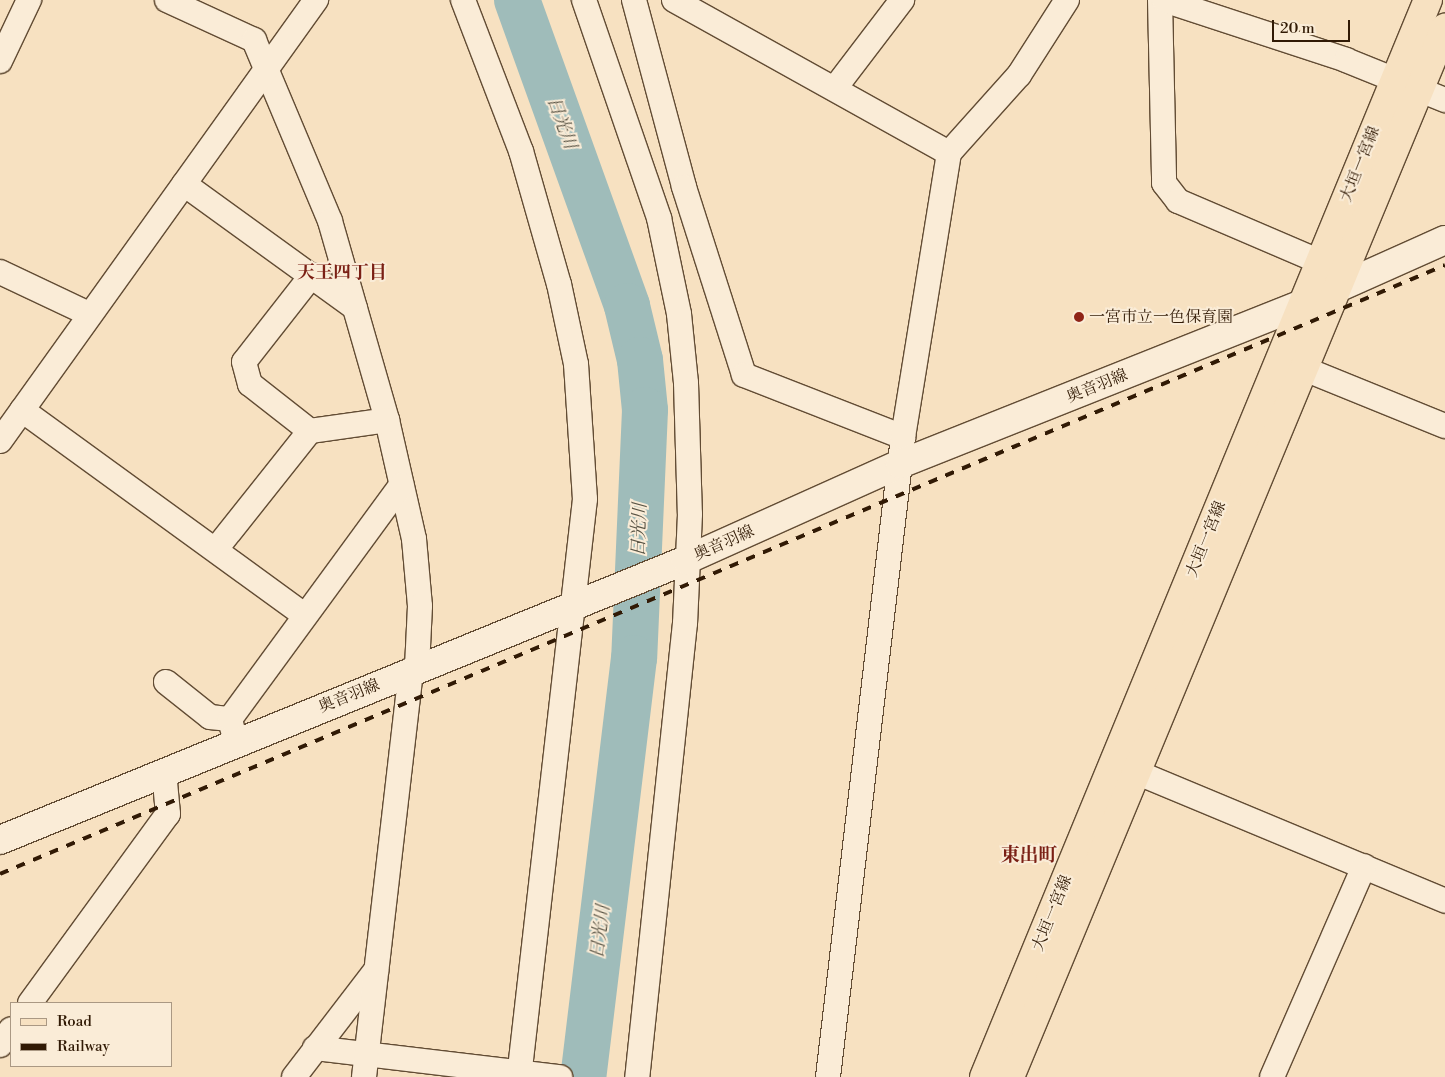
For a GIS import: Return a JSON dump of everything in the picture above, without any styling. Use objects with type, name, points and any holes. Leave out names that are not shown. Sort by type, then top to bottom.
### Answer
[{"type":"main road","name":"大垣一宮線","points":[[1291,364],[1304,303],[1428,0]]},
{"type":"main road","name":"大垣一宮線","points":[[1010,1077],[1125,769],[1291,364],[1338,287],[1432,96],[1445,28]]},
{"type":"main road","name":"奥音羽線","points":[[0,840],[164,772],[233,731],[414,668],[683,561],[900,464],[1304,303],[1445,240]]},
{"type":"main road","name":"大垣一宮線","points":[[984,1077],[1125,769]]},
{"type":"street","points":[[0,61],[29,0]]},
{"type":"street","points":[[167,0],[254,40],[269,71],[330,221],[387,420],[414,539],[420,606],[366,1066]]},
{"type":"street","points":[[0,441],[89,314],[269,71],[316,0]]},
{"type":"street","points":[[463,0],[522,151],[576,364],[585,500],[577,603],[523,1074]]},
{"type":"street","points":[[584,0],[659,218],[679,314],[686,402],[683,561],[685,623],[637,1077]]},
{"type":"street","points":[[634,0],[684,187],[744,376],[903,437]]},
{"type":"street","points":[[674,0],[949,153]]},
{"type":"street","points":[[835,88],[902,0]]},
{"type":"street","points":[[828,1077],[903,437],[949,153],[1019,74],[1067,0]]},
{"type":"street","points":[[1160,0],[1164,183],[1178,201],[1320,262]]},
{"type":"street","points":[[1164,0],[1394,80],[1432,96]]},
{"type":"street","points":[[184,184],[355,308]]},
{"type":"street","points":[[0,272],[89,314]]},
{"type":"street","points":[[310,431],[250,384],[244,362],[312,275]]},
{"type":"street","points":[[1291,364],[1445,426]]},
{"type":"street","points":[[22,410],[216,549],[304,615]]},
{"type":"street","points":[[216,549],[310,431],[387,420]]},
{"type":"street","points":[[166,682],[210,717],[233,731],[304,615],[401,485]]},
{"type":"street","points":[[1125,769],[1445,901]]},
{"type":"street","points":[[31,1002],[168,814],[164,772]]},
{"type":"street","points":[[1272,1077],[1364,866]]},
{"type":"street","points":[[294,1077],[376,970]]},
{"type":"street","points":[[0,1045],[10,1031]]},
{"type":"street","points":[[315,1048],[366,1066],[560,1077]]},
{"type":"waterway","name":"日光川","points":[[517,0],[627,306],[640,360],[645,410],[634,658],[583,1077]]},
{"type":"railway","points":[[0,874],[1445,265]]},
{"type":"place","name":"一宮市立一色保育園","points":[[1079,317]]},
{"type":"district","name":"天王四丁目","points":[[342,273]]},
{"type":"district","name":"東出町","points":[[1029,856]]}]
